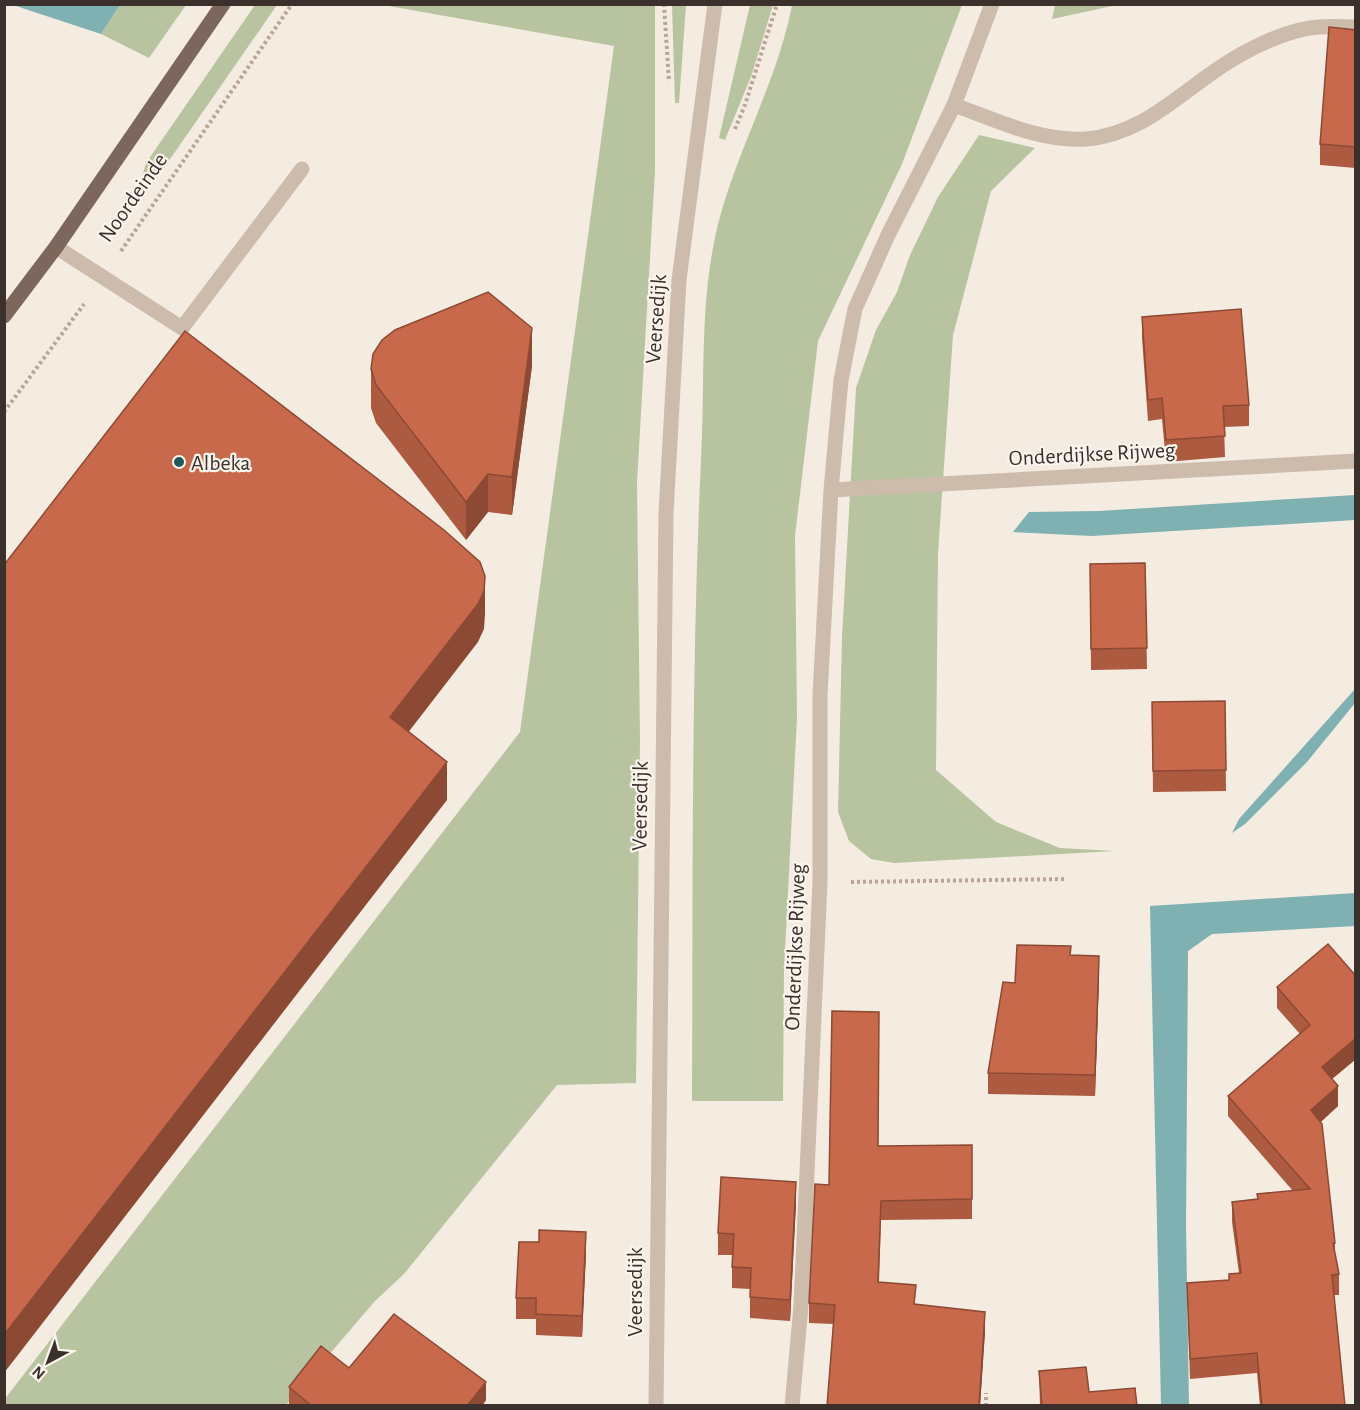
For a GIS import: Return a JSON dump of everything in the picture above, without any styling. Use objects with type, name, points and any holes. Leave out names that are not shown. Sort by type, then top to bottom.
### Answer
[{"type":"main road","name":"Noordeinde","points":[[4,316],[56,247],[223,4]]},
{"type":"street","name":"Onderdijkse Rijweg","points":[[792,1406],[801,1306],[820,882],[820,695],[831,490],[841,380],[855,309],[888,235],[954,105],[992,4]]},
{"type":"street","name":"Veersedijk","points":[[656,1406],[666,513],[679,280],[716,6]]},
{"type":"street","points":[[954,105],[1039,135],[1086,139],[1123,132],[1169,105],[1223,65],[1273,39],[1317,27],[1356,27]]},
{"type":"street","points":[[56,247],[182,328],[302,169]]},
{"type":"street","name":"Onderdijkse Rijweg","points":[[831,490],[1356,461]]},
{"type":"path","name":"Noordeinde","points":[[4,412],[102,278],[292,4]]},
{"type":"path","points":[[731,137],[745,105],[777,4]]},
{"type":"path","points":[[820,882],[1064,879]]},
{"type":"path","points":[[986,1393],[986,1406]]},
{"type":"green space","points":[[1055,4],[1117,5],[1052,19]]},
{"type":"green space","points":[[120,5],[186,5],[149,58],[101,34]]},
{"type":"green space","points":[[255,5],[277,5],[143,198],[137,196],[146,163]]},
{"type":"green space","points":[[383,5],[655,5],[655,171],[637,482],[640,740],[636,1083],[557,1085],[404,1274],[375,1301],[286,1405],[5,1406],[4,1400],[520,732],[614,46]]},
{"type":"green space","points":[[672,5],[686,5],[679,103],[675,103]]},
{"type":"green space","points":[[750,5],[773,5],[752,74],[725,140],[719,138]]},
{"type":"green space","points":[[792,5],[962,5],[902,164],[818,341],[795,536],[797,717],[784,970],[783,1101],[692,1101],[694,700],[706,300],[713,248],[729,186],[775,67]]},
{"type":"green space","points":[[979,135],[1035,148],[991,191],[953,335],[938,553],[936,770],[996,822],[1060,848],[1115,851],[894,863],[871,859],[849,841],[838,812],[842,637],[856,388],[876,330],[897,292],[910,255],[938,197]]},
{"type":"water","points":[[13,5],[120,5],[101,34]]},
{"type":"water","points":[[1355,495],[1355,520],[1092,536],[1013,532],[1029,512],[1099,511]]},
{"type":"water","points":[[1355,689],[1355,703],[1307,762],[1245,824],[1232,833],[1239,819]]},
{"type":"water","points":[[1355,893],[1355,926],[1212,934],[1188,951],[1186,1226],[1189,1405],[1161,1405],[1150,906]]},
{"type":"building","points":[[1329,27],[1356,30],[1356,147],[1320,144]]},
{"type":"building","points":[[488,292],[532,328],[512,477],[488,474],[466,502],[376,385],[371,369],[373,354],[382,340],[395,330]]},
{"type":"building","points":[[1241,309],[1249,405],[1223,406],[1225,436],[1166,440],[1162,398],[1148,400],[1142,317]]},
{"type":"building","points":[[185,331],[444,530],[480,562],[485,576],[484,591],[478,604],[390,717],[447,762],[4,1335],[4,565]]},
{"type":"building","points":[[1145,563],[1147,648],[1091,649],[1090,564]]},
{"type":"building","points":[[1225,701],[1226,770],[1153,771],[1152,702]]},
{"type":"building","points":[[1328,944],[1356,976],[1356,1038],[1322,1067],[1338,1086],[1311,1110],[1322,1124],[1335,1243],[1333,1243],[1339,1274],[1332,1275],[1345,1406],[1262,1406],[1257,1353],[1190,1359],[1187,1283],[1229,1280],[1229,1274],[1241,1273],[1232,1202],[1258,1199],[1257,1194],[1310,1189],[1228,1096],[1310,1025],[1277,987]]},
{"type":"building","points":[[1017,945],[1071,946],[1070,955],[1099,956],[1095,1075],[988,1073],[1003,982],[1015,983]]},
{"type":"building","points":[[832,1011],[879,1012],[878,1146],[972,1145],[972,1199],[881,1201],[878,1282],[916,1285],[914,1304],[985,1312],[979,1406],[827,1406],[835,1305],[809,1303],[815,1184],[829,1185]]},
{"type":"building","points":[[721,1177],[796,1182],[790,1300],[750,1297],[751,1268],[732,1267],[734,1234],[718,1233]]},
{"type":"building","points":[[539,1230],[586,1232],[582,1316],[536,1314],[536,1298],[516,1298],[519,1242],[539,1242]]},
{"type":"building","points":[[394,1314],[486,1382],[467,1406],[312,1406],[289,1387],[321,1346],[349,1368]]},
{"type":"building","points":[[1086,1367],[1089,1392],[1135,1388],[1137,1406],[1042,1406],[1039,1371]]},
{"type":"place","name":"Albeka","points":[[179,462]]}]
